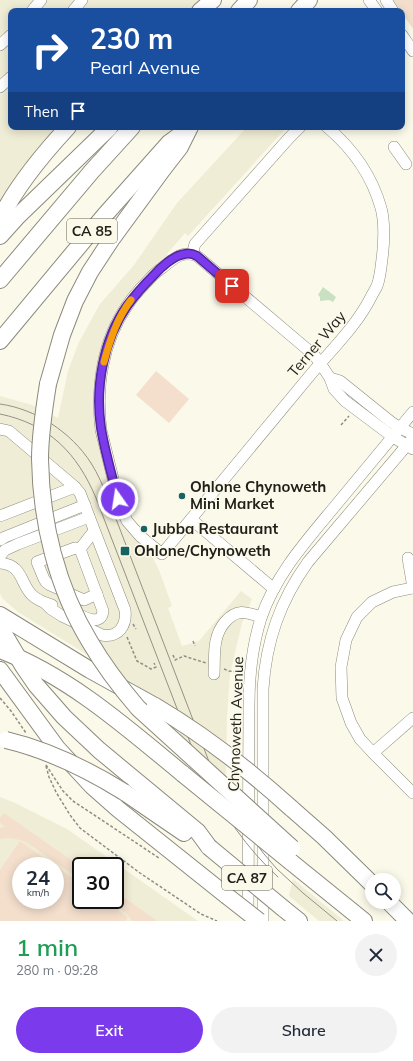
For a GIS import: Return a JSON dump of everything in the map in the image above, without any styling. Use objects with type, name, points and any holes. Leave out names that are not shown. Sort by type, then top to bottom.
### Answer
[{"type":"highway","points":[[204,8],[213,0]]},
{"type":"highway","points":[[242,8],[249,0]]},
{"type":"highway","points":[[302,8],[309,0]]},
{"type":"highway","points":[[0,219],[16,190],[65,130]]},
{"type":"highway","points":[[0,236],[18,216],[107,130]]},
{"type":"highway","name":"CA 85","points":[[0,280],[129,130]]},
{"type":"highway","name":"CA 85","points":[[0,341],[104,216],[169,143],[186,130]]},
{"type":"highway","points":[[188,130],[180,147],[115,234],[90,272],[75,301],[62,335],[48,384],[42,426],[40,459],[44,508],[49,535],[64,589],[86,635],[118,685],[138,708],[291,855],[342,903],[364,921]]},
{"type":"highway","points":[[0,615],[90,670],[155,706],[222,752],[254,776],[291,808],[324,837],[365,877]]},
{"type":"highway","points":[[0,627],[36,685],[59,712],[84,736],[198,832],[210,848]]},
{"type":"highway","points":[[0,650],[53,675],[90,700],[291,855]]},
{"type":"highway","points":[[0,670],[57,748],[92,786],[118,809],[259,921]]},
{"type":"highway","points":[[3,739],[51,754],[103,779],[152,810],[192,840],[210,848]]},
{"type":"highway","name":"CA 87","points":[[210,848],[299,921]]},
{"type":"highway","points":[[397,909],[408,921]]},
{"type":"street","points":[[34,8],[41,0]]},
{"type":"street","points":[[75,8],[82,0]]},
{"type":"street","points":[[0,45],[8,38]]},
{"type":"street","points":[[405,39],[413,51]]},
{"type":"street","points":[[297,130],[195,244],[192,254],[197,256],[314,355],[330,378],[340,381],[411,444]]},
{"type":"street","name":"Terner Way","points":[[192,254],[185,254],[168,262],[138,292],[127,306],[113,332],[104,362],[100,386],[101,430],[122,512],[140,536],[162,554],[365,310],[377,286],[383,251],[384,235],[382,210],[373,186],[359,162],[348,147],[330,130]]},
{"type":"street","points":[[394,147],[406,164]]},
{"type":"street","name":"Chynoweth Avenue","points":[[248,921],[249,678],[252,654],[261,618],[274,589],[297,552],[413,412]]},
{"type":"street","points":[[0,429],[9,431],[80,492],[125,610],[125,621],[122,628],[114,634],[106,636],[62,616],[51,610],[44,603]]},
{"type":"street","points":[[397,432],[413,434]]},
{"type":"street","name":"Chynoweth Avenue","points":[[263,921],[263,689],[267,656],[272,633],[282,606],[298,576],[320,548],[411,444]]},
{"type":"street","points":[[0,516],[75,487]]},
{"type":"street","points":[[0,540],[5,536],[85,505]]},
{"type":"street","points":[[0,556],[6,550],[18,544],[89,517]]},
{"type":"street","points":[[191,519],[274,589]]},
{"type":"street","points":[[80,549],[94,531]]},
{"type":"street","points":[[80,549],[75,548],[37,562],[44,580],[50,585],[84,600],[97,594]]},
{"type":"street","points":[[0,563],[9,565],[18,572],[32,596],[44,603],[65,609],[92,620],[97,620],[102,616],[103,611],[80,549]]},
{"type":"street","points":[[408,558],[413,588],[393,592],[372,602],[357,617],[346,640],[341,667],[342,698],[351,723],[360,739],[413,793]]},
{"type":"street","points":[[214,674],[215,644],[219,629],[229,617],[235,613],[247,612],[261,618]]},
{"type":"street","points":[[373,753],[413,718]]},
{"type":"path","points":[[341,425],[350,415]]},
{"type":"path","points":[[131,623],[136,629]]},
{"type":"path","points":[[125,633],[137,661],[150,669],[156,667],[154,663]]},
{"type":"path","points":[[193,641],[195,646]]},
{"type":"path","points":[[173,655],[175,660],[184,656]]},
{"type":"path","points":[[229,671],[242,672]]},
{"type":"path","points":[[46,765],[46,770],[56,792],[80,828],[140,873],[200,914],[217,921]]},
{"type":"shaded area","points":[[0,0],[214,0],[204,8],[8,8],[8,130],[56,130],[15,177],[0,200]]},
{"type":"shaded area","points":[[393,0],[413,0],[413,29],[405,17],[405,8],[399,8]]},
{"type":"shaded area","points":[[244,130],[284,130],[188,236],[185,233],[167,254],[169,256],[130,296],[98,372],[113,494],[120,519],[126,527],[147,546],[159,570],[172,606],[168,608],[182,646],[199,641],[241,591],[252,599],[242,623],[230,674],[227,718],[226,779],[217,813],[198,776],[170,706],[18,612],[2,598],[0,593],[0,396],[32,405],[58,418],[68,371],[79,342],[100,304],[134,265],[177,203]]},
{"type":"shaded area","points":[[323,287],[336,297],[333,302],[329,300],[320,301],[320,297],[318,295]]},
{"type":"shaded area","points":[[156,371],[189,399],[169,423],[136,395]]},
{"type":"shaded area","points":[[0,797],[67,829],[107,857],[72,857],[72,909],[124,909],[124,869],[198,921],[0,921]]},
{"type":"shaded area","points":[[4,813],[72,861],[72,874],[64,868],[64,857],[48,857],[26,842],[7,838],[0,839],[0,828],[5,827],[0,823],[0,818]]},
{"type":"shaded area","points":[[20,841],[43,857],[12,857],[12,909],[64,909],[64,872],[72,878],[72,909],[117,909],[128,917],[125,921],[0,921],[0,870]]},
{"type":"shaded area","points":[[293,879],[344,921],[319,921],[289,896]]},
{"type":"shaded area","points":[[124,897],[157,921],[132,921],[127,914],[121,909],[124,909]]},
{"type":"tram line","points":[[0,404],[27,411],[52,424],[73,441],[91,463],[108,498],[213,772],[230,806],[252,838],[277,869],[337,921]]},
{"type":"tram line","points":[[0,414],[33,425],[47,433],[70,454],[80,467],[96,498],[203,776],[236,830],[256,855],[278,877]]},
{"type":"slow traffic","points":[[104,362],[113,332],[131,300]]},
{"type":"place","name":"Ohlone Chynoweth Mini Market","points":[[182,496]]},
{"type":"place","name":"Jubba Restaurant","points":[[144,529]]},
{"type":"place","name":"Ohlone/Chynoweth","points":[[125,551]]},
{"type":"route","points":[[118,499],[101,430],[100,386],[104,362],[113,332],[119,319],[138,292],[158,271],[168,262],[185,254],[197,256],[232,286]]}]
